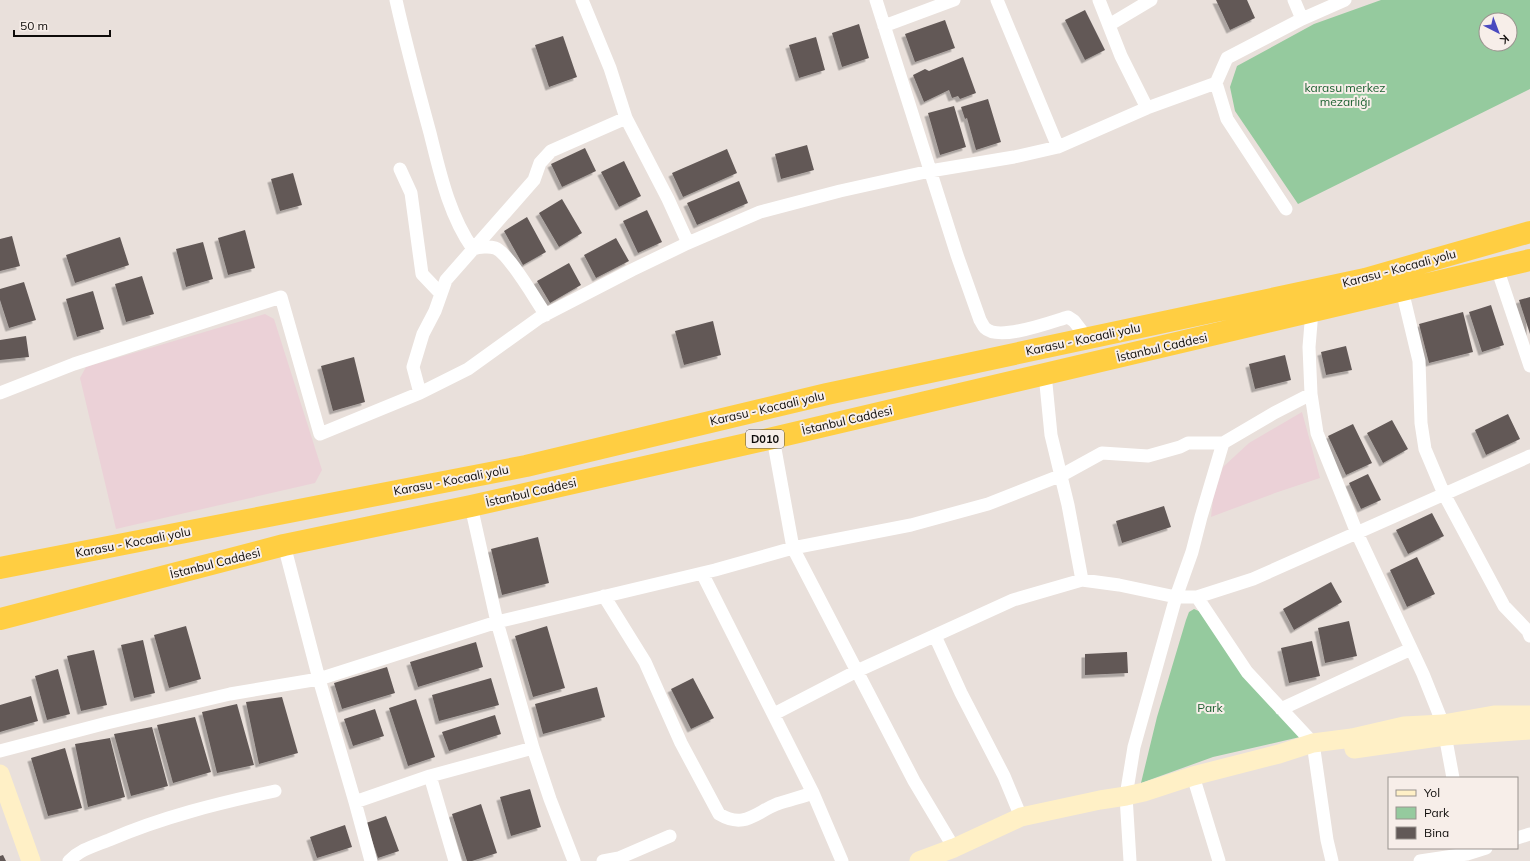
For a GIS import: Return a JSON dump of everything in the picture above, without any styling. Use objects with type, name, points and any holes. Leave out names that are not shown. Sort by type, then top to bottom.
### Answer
[{"type":"highway","name":"Karasu - Kocaali yolu","points":[[0,568],[526,466],[827,394],[1365,279],[1530,232]]},
{"type":"highway","name":"İstanbul Caddesi","points":[[0,619],[284,545],[471,506],[773,438],[1530,260]]},
{"type":"main road","points":[[1444,730],[1494,715],[1530,715]]},
{"type":"main road","points":[[919,861],[954,855],[1023,828],[1126,802],[1144,792],[1194,782],[1279,754],[1314,749],[1352,738],[1404,726],[1444,730],[1530,730]]},
{"type":"main road","points":[[0,774],[31,861]]},
{"type":"main road","points":[[0,800],[22,861]]},
{"type":"main road","points":[[954,855],[1021,817],[1100,800],[1126,802]]},
{"type":"street","points":[[396,0],[408,53],[443,184],[462,233],[473,249]]},
{"type":"street","points":[[582,0],[610,68],[626,118],[668,199],[688,243]]},
{"type":"street","points":[[876,0],[930,171],[980,320],[986,329],[996,333],[1015,332],[1068,317],[1074,321],[1087,338]]},
{"type":"street","points":[[884,26],[954,0]]},
{"type":"street","points":[[996,0],[1058,147]]},
{"type":"street","points":[[1098,0],[1121,56],[1147,108]]},
{"type":"street","points":[[1109,25],[1151,0]]},
{"type":"street","points":[[1294,0],[1302,19]]},
{"type":"street","points":[[1286,209],[1227,119],[1216,83],[1227,58],[1302,19],[1345,0]]},
{"type":"street","points":[[0,393],[74,364],[281,297],[320,434],[420,393],[468,369],[546,315],[632,270],[688,243],[760,212],[840,190],[930,171],[1014,157],[1058,147],[1147,108],[1216,83]]},
{"type":"street","points":[[420,393],[413,367],[423,334],[435,311],[446,280],[534,180],[540,163],[551,151],[626,118]]},
{"type":"street","points":[[400,169],[411,193],[422,274],[442,294]]},
{"type":"street","points":[[473,249],[478,247],[494,248],[505,255],[546,315]]},
{"type":"street","points":[[1497,268],[1530,366]]},
{"type":"street","points":[[1402,290],[1419,361],[1421,423],[1425,449],[1444,494],[1504,606],[1528,631],[1530,636]]},
{"type":"street","points":[[1312,311],[1309,347],[1311,394],[1317,433],[1357,533],[1422,674],[1444,730],[1453,777]]},
{"type":"street","points":[[1045,374],[1051,435],[1062,475],[1082,580]]},
{"type":"street","points":[[0,751],[230,694],[319,679],[498,622],[702,573],[793,548],[911,525],[980,506],[1062,475],[1102,453],[1148,456],[1180,447],[1188,443],[1223,443],[1311,394]]},
{"type":"street","points":[[773,438],[793,548],[954,855]]},
{"type":"street","points":[[1130,861],[1126,802],[1134,747],[1176,597],[1192,552],[1223,443]]},
{"type":"street","points":[[774,714],[857,671],[1013,600],[1082,580],[1119,585],[1176,597],[1197,597],[1253,579],[1530,456]]},
{"type":"street","points":[[471,506],[498,622],[534,748],[550,799],[574,861]]},
{"type":"street","points":[[284,545],[319,679],[371,861]]},
{"type":"street","points":[[702,573],[813,793],[842,861]]},
{"type":"street","points":[[604,596],[645,662],[681,742],[719,814],[727,819],[750,819],[776,805],[813,793]]},
{"type":"street","points":[[1197,597],[1247,672],[1281,709],[1314,749],[1327,840],[1332,861]]},
{"type":"street","points":[[935,636],[961,692],[1004,776],[1021,817]]},
{"type":"street","points":[[1281,709],[1411,649]]},
{"type":"street","points":[[355,802],[430,776],[534,748]]},
{"type":"street","points":[[430,776],[455,861]]},
{"type":"street","points":[[1194,782],[1219,861]]},
{"type":"street","points":[[69,861],[78,853],[128,832],[215,804],[275,791]]},
{"type":"street","points":[[1518,838],[1530,834]]},
{"type":"street","points":[[602,861],[619,858],[670,836]]},
{"type":"street","points":[[1420,861],[1468,854],[1483,849]]},
{"type":"shaded area","points":[[265,314],[274,319],[322,470],[315,483],[116,529],[80,378],[86,367]]},
{"type":"shaded area","points":[[1302,412],[1320,478],[1211,517],[1213,499],[1223,467],[1249,443]]},
{"type":"green space","name":"karasu merkez mezarlığı","points":[[1381,0],[1530,0],[1530,89],[1298,204],[1235,111],[1230,87],[1237,66],[1314,24]]},
{"type":"green space","name":"Park","points":[[1194,609],[1201,612],[1300,737],[1213,757],[1141,783],[1157,717],[1186,620],[1189,612]]},
{"type":"building","points":[[1216,0],[1247,0],[1255,18],[1230,30]]},
{"type":"building","points":[[1085,10],[1105,50],[1085,60],[1065,20]]},
{"type":"building","points":[[945,20],[955,48],[915,62],[905,34]]},
{"type":"building","points":[[859,24],[869,58],[842,67],[832,33]]},
{"type":"building","points":[[563,36],[577,77],[549,87],[535,45]]},
{"type":"building","points":[[816,37],[825,70],[799,78],[789,45]]},
{"type":"building","points":[[963,57],[976,93],[960,99],[958,96],[952,98],[949,90],[924,102],[913,75],[925,69],[929,71]]},
{"type":"building","points":[[988,99],[1001,142],[976,150],[967,118],[965,119],[961,107]]},
{"type":"building","points":[[954,106],[966,147],[940,155],[928,113]]},
{"type":"building","points":[[807,145],[814,170],[781,179],[775,154]]},
{"type":"building","points":[[585,148],[596,171],[562,187],[551,164]]},
{"type":"building","points":[[727,149],[737,173],[683,197],[672,173]]},
{"type":"building","points":[[624,161],[641,196],[619,207],[601,172]]},
{"type":"building","points":[[293,173],[302,205],[280,211],[271,179]]},
{"type":"building","points":[[739,181],[748,203],[697,225],[687,203]]},
{"type":"building","points":[[562,199],[582,233],[559,247],[539,213]]},
{"type":"building","points":[[647,210],[662,242],[638,253],[623,221]]},
{"type":"building","points":[[527,217],[546,252],[523,265],[504,231]]},
{"type":"building","points":[[245,230],[255,268],[228,275],[218,238]]},
{"type":"building","points":[[12,236],[20,266],[0,271],[0,239]]},
{"type":"building","points":[[120,237],[129,265],[75,283],[66,255]]},
{"type":"building","points":[[616,238],[629,261],[596,278],[584,255]]},
{"type":"building","points":[[203,242],[213,279],[186,287],[176,249]]},
{"type":"building","points":[[569,263],[581,285],[550,303],[537,281]]},
{"type":"building","points":[[142,276],[154,314],[126,322],[115,284]]},
{"type":"building","points":[[24,282],[36,320],[9,328],[0,300],[0,289]]},
{"type":"building","points":[[93,291],[104,329],[77,337],[66,299]]},
{"type":"building","points":[[1530,297],[1530,334],[1519,300]]},
{"type":"building","points":[[1491,305],[1504,345],[1482,352],[1469,312]]},
{"type":"building","points":[[1463,312],[1473,352],[1429,363],[1419,324]]},
{"type":"building","points":[[713,321],[721,355],[684,365],[675,331]]},
{"type":"building","points":[[26,336],[29,357],[0,360],[0,340]]},
{"type":"building","points":[[1346,346],[1352,370],[1326,375],[1321,352]]},
{"type":"building","points":[[1285,355],[1291,380],[1255,389],[1249,364]]},
{"type":"building","points":[[354,357],[365,402],[333,411],[321,366]]},
{"type":"building","points":[[1508,414],[1520,439],[1486,455],[1475,430]]},
{"type":"building","points":[[1392,420],[1408,449],[1383,463],[1367,433]]},
{"type":"building","points":[[1353,424],[1372,463],[1346,475],[1328,436]]},
{"type":"building","points":[[1368,474],[1381,500],[1361,509],[1349,483]]},
{"type":"building","points":[[1164,506],[1171,527],[1122,543],[1116,521]]},
{"type":"building","points":[[1432,513],[1444,536],[1408,554],[1396,530]]},
{"type":"building","points":[[538,537],[549,583],[502,595],[491,549]]},
{"type":"building","points":[[1417,557],[1435,594],[1407,607],[1390,570]]},
{"type":"building","points":[[1331,582],[1342,602],[1294,630],[1283,609]]},
{"type":"building","points":[[1349,621],[1357,656],[1325,663],[1318,628]]},
{"type":"building","points":[[186,626],[201,679],[169,688],[154,635]]},
{"type":"building","points":[[547,626],[565,688],[533,697],[515,636]]},
{"type":"building","points":[[143,640],[155,693],[134,698],[121,645]]},
{"type":"building","points":[[1312,641],[1320,676],[1289,683],[1281,648]]},
{"type":"building","points":[[476,642],[483,667],[418,687],[410,662]]},
{"type":"building","points":[[94,650],[107,705],[81,711],[67,656]]},
{"type":"building","points":[[1127,652],[1128,673],[1085,675],[1085,654]]},
{"type":"building","points":[[387,667],[395,693],[342,709],[334,683]]},
{"type":"building","points":[[58,669],[70,714],[47,720],[35,676]]},
{"type":"building","points":[[491,678],[499,705],[439,721],[432,695]]},
{"type":"building","points":[[693,678],[714,718],[691,729],[671,689]]},
{"type":"building","points":[[597,687],[605,717],[543,734],[535,704]]},
{"type":"building","points":[[31,696],[38,721],[0,732],[0,705]]},
{"type":"building","points":[[282,697],[298,753],[259,764],[246,702]]},
{"type":"building","points":[[416,699],[435,757],[408,766],[389,708]]},
{"type":"building","points":[[237,704],[254,765],[217,773],[202,712]]},
{"type":"building","points":[[375,709],[384,736],[353,746],[344,719]]},
{"type":"building","points":[[495,715],[501,734],[449,751],[442,732]]},
{"type":"building","points":[[195,717],[211,772],[173,783],[157,725]]},
{"type":"building","points":[[152,727],[168,786],[131,796],[114,734]]},
{"type":"building","points":[[110,738],[125,797],[88,807],[75,744]]},
{"type":"building","points":[[65,748],[82,808],[48,816],[31,758]]},
{"type":"building","points":[[530,789],[541,827],[511,836],[500,797]]},
{"type":"building","points":[[481,804],[497,853],[472,861],[467,861],[452,814]]},
{"type":"building","points":[[386,816],[399,851],[378,858],[366,823]]},
{"type":"building","points":[[345,825],[352,847],[317,858],[310,837]]},
{"type":"building","points":[[3,855],[6,861],[0,861],[0,856]]}]
